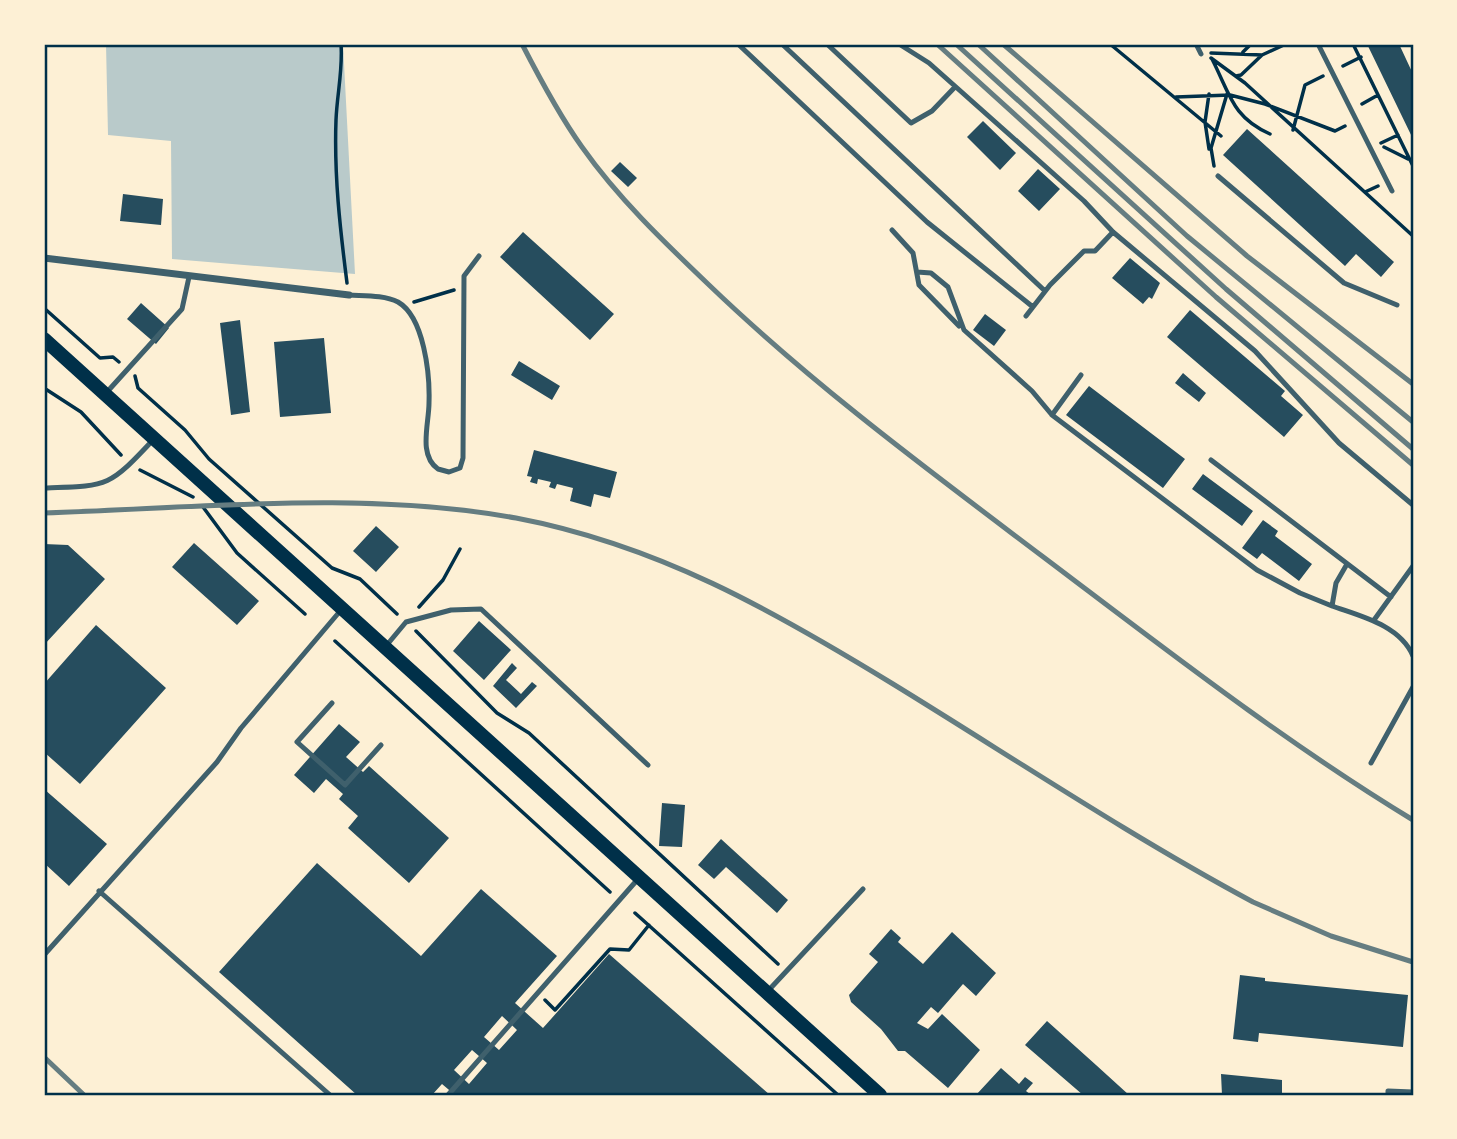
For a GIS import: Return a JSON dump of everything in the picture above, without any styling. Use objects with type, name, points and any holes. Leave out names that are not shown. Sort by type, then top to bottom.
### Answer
[{"type":"main road","points":[[44,339],[880,1095]]},
{"type":"street","points":[[44,258],[349,295]]},
{"type":"lane","points":[[738,44],[927,222],[1033,307]]},
{"type":"lane","points":[[782,44],[1045,291]]},
{"type":"lane","points":[[827,44],[911,123],[932,111],[955,87]]},
{"type":"lane","points":[[899,44],[929,63],[1084,201],[1113,232],[1269,364],[1339,443],[1413,505]]},
{"type":"lane","points":[[1196,44],[1201,54]]},
{"type":"lane","points":[[1318,44],[1392,191]]},
{"type":"lane","points":[[1218,176],[1344,283],[1397,305]]},
{"type":"lane","points":[[892,230],[913,253],[919,285],[927,296],[1032,391],[1052,415],[1257,570],[1332,606],[1374,620],[1402,640],[1413,656]]},
{"type":"lane","points":[[1026,316],[1045,291],[1084,251],[1095,251],[1113,232]]},
{"type":"lane","points":[[349,295],[382,298],[402,305],[415,320],[421,334],[430,400],[427,454],[438,470],[455,471],[460,468],[463,458],[463,287],[467,271],[479,256]]},
{"type":"lane","points":[[917,272],[931,273],[948,286],[964,330]]},
{"type":"lane","points":[[105,394],[182,309],[189,277]]},
{"type":"lane","points":[[1052,415],[1081,375]]},
{"type":"lane","points":[[44,488],[93,487],[111,481],[155,438]]},
{"type":"lane","points":[[1211,460],[1391,597]]},
{"type":"lane","points":[[1332,606],[1336,583],[1347,564]]},
{"type":"lane","points":[[1374,620],[1413,566]]},
{"type":"lane","points":[[44,955],[217,762],[241,728],[343,608]]},
{"type":"lane","points":[[386,646],[406,622],[451,610],[481,609],[648,765]]},
{"type":"lane","points":[[1371,763],[1413,687]]},
{"type":"lane","points":[[332,703],[297,742],[345,785],[381,745]]},
{"type":"lane","points":[[448,1095],[638,878]]},
{"type":"lane","points":[[767,993],[863,889]]},
{"type":"lane","points":[[99,891],[330,1095]]},
{"type":"lane","points":[[1386,1094],[1413,1092]]},
{"type":"path","points":[[341,44],[343,66],[336,117],[336,197],[349,295]]},
{"type":"path","points":[[1110,44],[1221,136]]},
{"type":"path","points":[[1243,52],[1251,44]]},
{"type":"path","points":[[1235,76],[1241,75],[1262,55],[1286,44]]},
{"type":"path","points":[[1353,44],[1413,162]]},
{"type":"path","points":[[1201,54],[1207,51],[1245,83],[1293,130],[1413,235]]},
{"type":"path","points":[[1210,55],[1243,52],[1262,55]]},
{"type":"path","points":[[1210,55],[1240,116],[1250,125],[1270,134]]},
{"type":"path","points":[[1293,130],[1305,85],[1361,57]]},
{"type":"path","points":[[1241,75],[1245,83]]},
{"type":"path","points":[[1209,94],[1205,122],[1210,154],[1218,176]]},
{"type":"path","points":[[1176,97],[1229,94],[1265,104],[1335,131],[1357,121]]},
{"type":"path","points":[[1210,154],[1214,130],[1229,94]]},
{"type":"path","points":[[1351,109],[1378,95]]},
{"type":"path","points":[[1398,135],[1378,145],[1413,162]]},
{"type":"path","points":[[402,305],[463,287]]},
{"type":"path","points":[[44,308],[100,358],[113,357],[138,378],[138,388],[185,430],[209,459],[332,568],[360,579],[497,713],[529,733],[786,972]]},
{"type":"path","points":[[44,388],[58,400],[81,412],[130,465],[196,499],[237,553],[305,614]]},
{"type":"path","points":[[406,622],[443,580],[460,549]]},
{"type":"path","points":[[335,641],[615,896]]},
{"type":"path","points":[[635,913],[838,1095]]},
{"type":"path","points":[[538,994],[555,1010],[610,950],[629,950],[650,925]]},
{"type":"shaded area","points":[[106,44],[343,44],[355,274],[172,259],[171,141],[108,135]]},
{"type":"building","points":[[1367,44],[1399,44],[1413,74],[1413,139]]},
{"type":"building","points":[[983,121],[1016,153],[1000,170],[967,137]]},
{"type":"building","points":[[1247,129],[1394,262],[1381,277],[1356,254],[1345,266],[1223,155]]},
{"type":"building","points":[[620,162],[637,178],[628,187],[611,171]]},
{"type":"building","points":[[1038,169],[1060,189],[1039,211],[1018,191]]},
{"type":"building","points":[[123,194],[163,199],[161,225],[120,221]]},
{"type":"building","points":[[523,232],[614,314],[590,340],[500,257]]},
{"type":"building","points":[[1130,258],[1160,283],[1152,299],[1149,297],[1143,304],[1112,278]]},
{"type":"building","points":[[141,303],[169,328],[156,344],[127,319]]},
{"type":"building","points":[[1190,310],[1285,391],[1281,396],[1303,415],[1284,437],[1167,337]]},
{"type":"building","points":[[985,314],[1006,330],[994,346],[973,330]]},
{"type":"building","points":[[240,320],[250,412],[231,415],[220,323]]},
{"type":"building","points":[[324,338],[331,413],[280,417],[274,342]]},
{"type":"building","points":[[519,361],[560,386],[552,400],[511,375]]},
{"type":"building","points":[[1183,373],[1206,393],[1199,402],[1175,383]]},
{"type":"building","points":[[1089,386],[1185,459],[1163,488],[1066,415]]},
{"type":"building","points":[[534,450],[617,472],[610,498],[594,494],[591,507],[570,501],[573,488],[557,484],[555,489],[549,487],[551,482],[538,479],[537,484],[530,482],[532,477],[527,476]]},
{"type":"building","points":[[1203,474],[1253,511],[1242,526],[1192,489]]},
{"type":"building","points":[[1263,520],[1278,531],[1275,536],[1312,564],[1299,581],[1262,553],[1257,559],[1242,548]]},
{"type":"building","points":[[376,526],[399,547],[376,572],[353,551]]},
{"type":"building","points":[[194,543],[259,601],[237,625],[172,567]]},
{"type":"building","points":[[44,544],[68,545],[105,579],[44,645]]},
{"type":"building","points":[[479,621],[511,650],[484,680],[453,651]]},
{"type":"building","points":[[96,625],[166,688],[80,784],[44,752],[44,684]]},
{"type":"building","points":[[512,663],[517,668],[506,680],[521,694],[532,682],[537,686],[516,708],[493,686]]},
{"type":"building","points":[[339,724],[360,742],[346,757],[363,772],[369,766],[449,838],[409,883],[348,828],[358,816],[339,799],[343,794],[326,779],[314,793],[294,775]]},
{"type":"building","points":[[44,789],[107,844],[69,886],[44,863]]},
{"type":"building","points":[[662,803],[685,805],[682,847],[659,846]]},
{"type":"building","points":[[721,839],[788,900],[777,913],[726,867],[714,879],[698,865]]},
{"type":"building","points":[[317,863],[421,956],[481,889],[557,956],[515,1003],[543,1028],[609,954],[770,1095],[455,1095],[442,1084],[432,1095],[357,1095],[219,972]],"holes":[[[502,1016],[517,1030],[499,1050],[484,1037]],[[472,1050],[487,1063],[469,1084],[454,1070]]]},
{"type":"building","points":[[891,929],[901,938],[898,942],[923,964],[952,932],[996,973],[976,996],[963,984],[938,1013],[931,1007],[917,1023],[928,1029],[942,1014],[980,1050],[948,1088],[905,1051],[898,1051],[881,1029],[851,1002],[849,995],[878,962],[869,954]]},
{"type":"building","points":[[1240,975],[1265,978],[1265,981],[1408,995],[1403,1047],[1259,1033],[1258,1042],[1233,1039]]},
{"type":"building","points":[[1047,1021],[1129,1095],[1083,1095],[1025,1045]]},
{"type":"building","points":[[1001,1068],[1019,1084],[1025,1077],[1033,1083],[1026,1091],[1031,1095],[976,1095]]},
{"type":"building","points":[[1221,1074],[1282,1080],[1282,1095],[1222,1095]]},
{"type":"railway","points":[[522,44],[565,122],[611,184],[674,252],[747,321],[913,458],[1179,659],[1317,758],[1413,820]]},
{"type":"railway","points":[[937,44],[1216,297],[1413,465]]},
{"type":"railway","points":[[956,44],[1226,289],[1413,449]]},
{"type":"railway","points":[[978,44],[1187,236],[1413,422]]},
{"type":"railway","points":[[1003,44],[1247,256],[1413,384]]},
{"type":"railway","points":[[44,513],[280,503],[399,505],[516,518],[618,545],[712,583],[803,631],[1116,823],[1253,902],[1331,936],[1413,962]]},
{"type":"railway","points":[[44,1057],[84,1095]]}]
